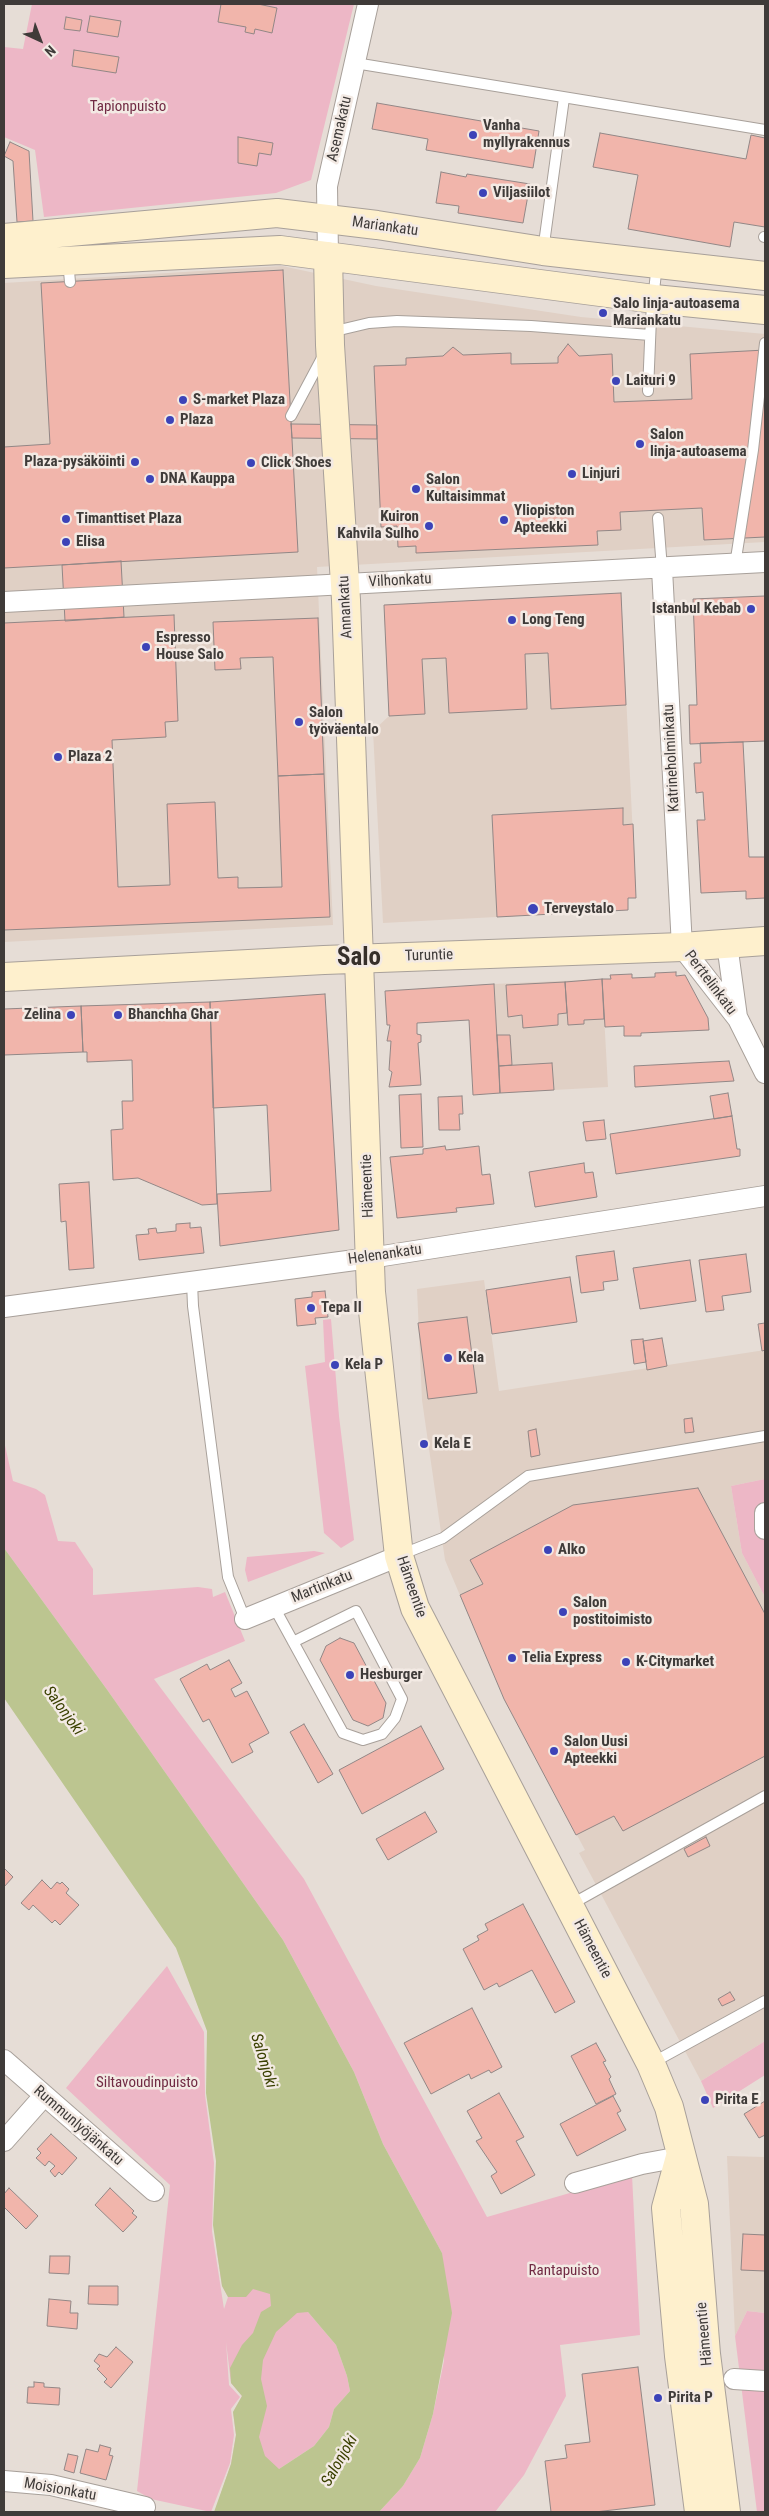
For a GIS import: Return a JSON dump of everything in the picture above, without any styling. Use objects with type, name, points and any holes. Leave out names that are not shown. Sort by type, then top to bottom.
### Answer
[{"type":"main road","name":"Mariankatu","points":[[4,238],[277,213],[544,242],[657,263],[765,276]]},
{"type":"main road","points":[[4,264],[69,271],[280,250],[654,299],[765,310]]},
{"type":"main road","name":"Annankatu","points":[[328,256],[330,338],[345,584],[359,959]]},
{"type":"main road","name":"Turuntie","points":[[4,977],[359,959],[682,947],[765,941]]},
{"type":"main road","name":"Hämeentie","points":[[359,959],[371,1292],[399,1556],[415,1608],[651,2064],[669,2107],[680,2157],[694,2204],[706,2354],[726,2512]]},
{"type":"main road","name":"Hämeentie","points":[[680,2157],[666,2208],[680,2365],[699,2512]]},
{"type":"street","name":"Asemakatu","points":[[328,256],[327,186],[368,4]]},
{"type":"street","name":"Vilhonkatu","points":[[4,602],[662,569],[765,562]]},
{"type":"street","name":"Katrineholminkatu","points":[[662,569],[682,947]]},
{"type":"street","name":"Perttelinkatu","points":[[727,944],[738,1020]]},
{"type":"street","name":"Perttelinkatu","points":[[682,947],[738,1020],[765,1073]]},
{"type":"street","name":"Helenankatu","points":[[4,1307],[370,1258],[765,1196]]},
{"type":"street","points":[[765,1513],[765,1529]]},
{"type":"street","name":"Martinkatu","points":[[245,1619],[399,1556]]},
{"type":"street","name":"Rummunlyöjänkatu","points":[[4,2060],[44,2097],[154,2191]]},
{"type":"street","points":[[4,2141],[44,2097]]},
{"type":"street","points":[[575,2183],[642,2164],[680,2157]]},
{"type":"street","points":[[734,2379],[765,2381]]},
{"type":"street","name":"Moisionkatu","points":[[4,2481],[50,2485],[145,2507]]},
{"type":"lane","points":[[354,63],[765,130]]},
{"type":"lane","points":[[544,242],[564,98]]},
{"type":"lane","points":[[648,391],[650,335],[657,263]]},
{"type":"lane","points":[[291,416],[330,338],[369,323],[397,321],[531,326],[650,335]]},
{"type":"lane","points":[[735,565],[753,450],[765,343]]},
{"type":"lane","points":[[658,518],[662,569]]},
{"type":"lane","points":[[192,1282],[193,1306],[228,1577],[245,1619]]},
{"type":"lane","points":[[399,1556],[443,1538],[528,1476],[765,1436]]},
{"type":"lane","points":[[274,1607],[293,1642],[343,1733],[363,1740],[382,1734],[395,1718],[402,1699],[356,1611],[293,1642]]},
{"type":"lane","points":[[569,1906],[765,1796]]},
{"type":"lane","points":[[651,2064],[765,2001]]},
{"type":"shaded area","points":[[282,266],[376,286],[581,317],[765,334],[765,542],[317,567],[333,925],[4,942],[4,283]]},
{"type":"shaded area","points":[[621,593],[636,898],[628,898],[628,910],[383,923],[373,731],[389,716],[384,605]]},
{"type":"shaded area","points":[[602,979],[608,1087],[500,1093],[494,984]]},
{"type":"shaded area","points":[[484,1280],[499,1391],[765,1350],[765,1479],[731,1486],[742,1553],[765,1597],[765,2041],[701,2081],[579,1853],[585,1850],[504,1699],[445,1560],[422,1400],[417,1289]]},
{"type":"shaded area","points":[[727,2156],[765,2157],[765,2313],[747,2311],[735,2336]]},
{"type":"green space","name":"Tapionpuisto","points":[[32,4],[354,4],[311,180],[276,193],[44,217],[35,150],[4,137],[4,47],[23,49]]},
{"type":"green space","points":[[331,1319],[339,1416],[354,1540],[341,1548],[324,1533],[305,1366],[325,1362],[323,1320]]},
{"type":"green space","name":"Rantapuisto","points":[[4,1441],[13,1481],[36,1489],[45,1495],[58,1541],[75,1542],[93,1569],[93,1595],[198,1587],[212,1589],[213,1597],[225,1592],[245,1641],[154,1679],[304,1879],[487,2217],[632,2175],[640,2335],[560,2345],[566,2396],[524,2475],[495,2512],[379,2512],[403,2486],[420,2458],[433,2414],[444,2361],[442,2253],[383,2144],[354,2072],[283,1940],[108,1691],[4,1548]]},
{"type":"green space","points":[[765,1479],[765,1597],[742,1553],[731,1486]]},
{"type":"green space","points":[[314,1551],[325,1553],[248,1582],[245,1570],[247,1557]]},
{"type":"green space","name":"Siltavoudinpuisto","points":[[167,1966],[204,2032],[205,2095],[214,2163],[212,2231],[224,2309],[228,2297],[222,2286],[217,2252],[308,2312],[336,2345],[350,2391],[334,2409],[329,2427],[314,2446],[215,2511],[231,2464],[236,2435],[233,2412],[242,2396],[231,2383],[226,2342],[229,2385],[240,2397],[231,2409],[234,2435],[230,2463],[211,2512],[151,2499],[137,2491],[170,2185],[66,2088]]},
{"type":"green space","points":[[765,2041],[765,2075],[713,2108],[701,2081]]},
{"type":"green space","points":[[747,2311],[765,2313],[765,2512],[757,2512],[735,2336]]},
{"type":"water","name":"Salonjoki","points":[[4,1548],[108,1691],[283,1940],[354,2072],[383,2144],[442,2253],[452,2313],[433,2414],[420,2458],[403,2486],[379,2512],[214,2512],[231,2464],[236,2435],[233,2412],[242,2396],[231,2383],[230,2368],[242,2345],[253,2333],[261,2312],[271,2306],[270,2294],[253,2289],[246,2297],[228,2297],[222,2286],[213,2225],[216,2161],[206,2093],[207,2031],[176,1948],[4,1698]],"holes":[[[308,2312],[336,2345],[350,2391],[334,2409],[329,2427],[314,2446],[279,2469],[265,2456],[259,2437],[267,2406],[261,2379],[263,2360],[276,2332],[297,2313]]]},
{"type":"building","points":[[221,4],[258,4],[277,8],[272,33],[255,29],[254,34],[245,32],[246,27],[218,22]]},
{"type":"building","points":[[90,16],[121,21],[118,37],[87,32]]},
{"type":"building","points":[[66,17],[82,20],[80,31],[64,29]]},
{"type":"building","points":[[74,50],[119,57],[116,73],[72,66]]},
{"type":"building","name":"Vanha myllyrakennus","points":[[377,103],[539,131],[533,168],[426,150],[428,139],[372,129]]},
{"type":"building","points":[[600,133],[746,159],[751,135],[765,138],[765,227],[734,222],[730,247],[628,229],[638,175],[593,167]]},
{"type":"building","points":[[238,137],[273,143],[271,155],[259,153],[257,166],[238,163]]},
{"type":"building","points":[[10,142],[29,151],[33,221],[17,222],[13,161],[4,156]]},
{"type":"building","name":"Viljasiilot","points":[[441,172],[466,177],[467,174],[530,184],[523,223],[458,213],[459,206],[436,203]]},
{"type":"building","name":"Plaza","points":[[283,270],[298,552],[4,568],[4,447],[50,444],[41,283]]},
{"type":"building","name":"Linjuri","points":[[568,344],[579,356],[612,354],[614,402],[692,399],[690,354],[765,350],[765,537],[704,540],[702,508],[620,512],[621,530],[597,531],[598,545],[416,553],[416,546],[398,547],[397,526],[381,527],[374,366],[406,365],[406,358],[443,356],[453,347],[463,355],[511,353],[511,364],[558,363],[558,357]]},
{"type":"building","points":[[291,424],[377,425],[377,439],[292,438]]},
{"type":"building","points":[[121,561],[124,617],[65,621],[62,565]]},
{"type":"building","points":[[621,593],[626,705],[551,709],[548,653],[525,654],[527,709],[449,713],[446,658],[422,659],[425,714],[389,716],[384,605]]},
{"type":"building","points":[[765,596],[765,741],[690,744],[689,705],[697,705],[693,599]]},
{"type":"building","name":"Plaza 2","points":[[174,615],[178,721],[165,722],[166,737],[112,740],[118,887],[170,885],[167,804],[215,802],[218,878],[238,877],[238,888],[282,887],[278,776],[324,774],[330,917],[4,930],[4,623]]},
{"type":"building","name":"Salon työväentalo","points":[[318,618],[324,774],[278,776],[273,657],[240,658],[241,669],[215,670],[213,622]]},
{"type":"building","points":[[743,742],[749,857],[765,857],[765,898],[746,899],[746,891],[701,893],[697,820],[705,820],[703,792],[696,793],[694,763],[701,763],[700,743]]},
{"type":"building","points":[[623,808],[623,825],[633,824],[636,898],[628,898],[628,910],[497,917],[492,815]]},
{"type":"building","points":[[676,972],[676,976],[685,975],[708,1018],[709,1030],[641,1033],[641,1036],[624,1036],[624,1026],[605,1027],[602,979],[611,979],[610,975],[632,974],[632,978],[655,977],[655,973]]},
{"type":"building","points":[[602,979],[604,1019],[584,1020],[584,1024],[568,1025],[565,982]]},
{"type":"building","points":[[565,982],[567,1013],[558,1014],[558,1025],[523,1028],[522,1015],[508,1017],[506,985]]},
{"type":"building","points":[[494,984],[500,1093],[473,1095],[469,1020],[417,1023],[417,1034],[421,1035],[421,1042],[418,1043],[421,1085],[389,1087],[392,1072],[389,1070],[391,1041],[387,1041],[390,1025],[387,1025],[385,991]]},
{"type":"building","points":[[325,994],[339,1230],[220,1246],[217,1194],[271,1191],[267,1105],[213,1108],[210,1002]]},
{"type":"building","points":[[210,1002],[217,1204],[202,1205],[138,1178],[113,1180],[111,1130],[123,1129],[122,1101],[133,1101],[132,1060],[87,1062],[87,1052],[83,1052],[81,1006]]},
{"type":"building","points":[[81,1006],[83,1052],[4,1055],[4,1009]]},
{"type":"building","points":[[497,1035],[510,1035],[512,1065],[499,1066]]},
{"type":"building","points":[[729,1061],[734,1081],[635,1087],[634,1066]]},
{"type":"building","points":[[552,1063],[554,1090],[500,1093],[499,1066]]},
{"type":"building","points":[[728,1093],[732,1116],[714,1119],[710,1096]]},
{"type":"building","points":[[421,1094],[423,1147],[401,1148],[399,1095]]},
{"type":"building","points":[[462,1096],[463,1114],[459,1114],[460,1130],[439,1130],[438,1097]]},
{"type":"building","points":[[732,1116],[737,1149],[740,1149],[740,1156],[616,1174],[610,1134]]},
{"type":"building","points":[[604,1120],[606,1139],[586,1141],[583,1122]]},
{"type":"building","points":[[445,1146],[446,1150],[479,1146],[482,1175],[490,1174],[494,1204],[456,1208],[457,1212],[397,1218],[390,1157],[423,1154],[423,1149]]},
{"type":"building","points":[[584,1163],[585,1173],[593,1172],[597,1197],[535,1207],[529,1172]]},
{"type":"building","points":[[89,1182],[94,1268],[69,1270],[66,1221],[61,1222],[59,1184]]},
{"type":"building","points":[[190,1223],[190,1228],[201,1227],[204,1253],[139,1260],[136,1235],[149,1234],[148,1229],[156,1228],[157,1233],[176,1231],[176,1224]]},
{"type":"building","points":[[614,1251],[618,1280],[603,1282],[604,1290],[581,1293],[576,1256]]},
{"type":"building","points":[[746,1254],[751,1292],[722,1296],[724,1310],[706,1312],[699,1260]]},
{"type":"building","points":[[690,1260],[696,1301],[640,1309],[633,1268]]},
{"type":"building","points":[[570,1277],[577,1322],[492,1334],[486,1290]]},
{"type":"building","name":"Tepa II","points":[[325,1291],[328,1317],[315,1318],[316,1324],[297,1326],[295,1299],[312,1297],[312,1292]]},
{"type":"building","name":"Kela","points":[[467,1317],[477,1393],[428,1399],[418,1323]]},
{"type":"building","points":[[765,1323],[765,1350],[762,1351],[758,1324]]},
{"type":"building","points":[[662,1338],[667,1366],[647,1370],[643,1341]]},
{"type":"building","points":[[643,1339],[646,1362],[634,1364],[631,1340]]},
{"type":"building","points":[[692,1418],[694,1432],[685,1433],[684,1419]]},
{"type":"building","points":[[536,1429],[540,1455],[531,1457],[528,1431]]},
{"type":"building","name":"K-Citymarket","points":[[698,1488],[765,1614],[765,1756],[623,1831],[614,1816],[576,1835],[504,1699],[460,1595],[483,1584],[470,1560],[573,1505]]},
{"type":"building","name":"Hesburger","points":[[340,1638],[354,1643],[386,1703],[383,1718],[368,1726],[353,1720],[320,1660],[326,1646]]},
{"type":"building","points":[[229,1660],[242,1683],[231,1689],[235,1697],[247,1691],[269,1733],[249,1744],[253,1752],[232,1763],[209,1719],[203,1722],[180,1679],[207,1664],[210,1670]]},
{"type":"building","points":[[304,1724],[333,1774],[318,1783],[290,1732]]},
{"type":"building","points":[[421,1726],[444,1769],[362,1814],[339,1770]]},
{"type":"building","points":[[425,1812],[437,1832],[388,1860],[376,1839]]},
{"type":"building","points":[[706,1837],[710,1846],[688,1857],[684,1849]]},
{"type":"building","points":[[4,1868],[13,1877],[4,1887]]},
{"type":"building","points":[[42,1880],[51,1889],[57,1882],[60,1884],[62,1882],[69,1889],[66,1893],[79,1905],[60,1925],[55,1920],[52,1923],[33,1905],[29,1910],[21,1903]]},
{"type":"building","points":[[523,1904],[575,2002],[555,2013],[532,1970],[499,1987],[497,1983],[484,1990],[463,1949],[479,1940],[477,1936],[488,1930],[485,1924]]},
{"type":"building","points":[[730,1992],[735,2000],[722,2006],[718,1999]]},
{"type":"building","points":[[472,2008],[502,2067],[491,2073],[489,2070],[471,2079],[469,2074],[431,2094],[404,2043]]},
{"type":"building","points":[[596,2043],[606,2061],[603,2062],[611,2077],[609,2079],[616,2094],[596,2104],[571,2056]]},
{"type":"building","points":[[499,2093],[524,2137],[516,2141],[535,2175],[501,2194],[491,2176],[497,2172],[476,2141],[482,2138],[467,2111]]},
{"type":"building","points":[[613,2096],[621,2111],[617,2113],[626,2130],[577,2156],[560,2124]]},
{"type":"building","points":[[765,2101],[765,2135],[759,2138],[744,2114]]},
{"type":"building","points":[[51,2134],[77,2158],[62,2175],[59,2172],[55,2177],[50,2171],[55,2166],[49,2161],[45,2166],[36,2158],[41,2153],[37,2149]]},
{"type":"building","points":[[9,2188],[38,2216],[26,2229],[4,2207],[4,2194]]},
{"type":"building","points":[[110,2188],[134,2211],[132,2213],[137,2217],[123,2232],[95,2205]]},
{"type":"building","points":[[743,2234],[765,2235],[765,2271],[741,2270]]},
{"type":"building","points":[[50,2256],[70,2256],[69,2274],[49,2273]]},
{"type":"building","points":[[89,2286],[118,2286],[118,2305],[88,2304]]},
{"type":"building","points":[[49,2299],[71,2301],[70,2313],[78,2313],[77,2329],[47,2326]]},
{"type":"building","points":[[116,2347],[133,2362],[111,2388],[104,2382],[107,2379],[97,2369],[100,2366],[94,2361],[99,2354],[107,2357]]},
{"type":"building","points":[[638,2367],[655,2505],[595,2512],[551,2512],[545,2461],[567,2458],[565,2445],[590,2442],[582,2374]]},
{"type":"building","points":[[34,2382],[44,2383],[44,2387],[60,2388],[59,2405],[27,2403],[28,2387],[34,2387]]},
{"type":"building","points":[[100,2445],[111,2448],[109,2455],[113,2456],[106,2480],[80,2473],[86,2449],[98,2452]]},
{"type":"building","points":[[68,2454],[78,2456],[74,2473],[64,2470]]},
{"type":"place","name":"Vanha myllyrakennus","points":[[473,135]]},
{"type":"place","name":"Viljasiilot","points":[[483,193]]},
{"type":"place","name":"Salo linja-autoasema Mariankatu","points":[[603,313]]},
{"type":"place","name":"Laituri 9","points":[[616,381]]},
{"type":"place","name":"S-market Plaza","points":[[183,400]]},
{"type":"place","name":"Plaza","points":[[170,420]]},
{"type":"place","name":"Salon linja-autoasema","points":[[640,444]]},
{"type":"place","name":"Plaza-pysäköinti","points":[[135,462]]},
{"type":"place","name":"Click Shoes","points":[[251,463]]},
{"type":"place","name":"Linjuri","points":[[572,474]]},
{"type":"place","name":"DNA Kauppa","points":[[150,479]]},
{"type":"place","name":"Salon Kultaisimmat","points":[[416,489]]},
{"type":"place","name":"Timanttiset Plaza","points":[[66,519]]},
{"type":"place","name":"Yliopiston Apteekki","points":[[504,520]]},
{"type":"place","name":"Kuiron Kahvila Sulho","points":[[429,526]]},
{"type":"place","name":"Elisa","points":[[66,542]]},
{"type":"place","name":"Istanbul Kebab","points":[[751,609]]},
{"type":"place","name":"Long Teng","points":[[512,620]]},
{"type":"place","name":"Espresso House Salo","points":[[146,647]]},
{"type":"place","name":"Salon työväentalo","points":[[299,722]]},
{"type":"place","name":"Plaza 2","points":[[58,757]]},
{"type":"place","name":"Terveystalo","points":[[533,909]]},
{"type":"place","name":"Zelina","points":[[71,1015]]},
{"type":"place","name":"Bhanchha Ghar","points":[[118,1015]]},
{"type":"place","name":"Tepa II","points":[[311,1308]]},
{"type":"place","name":"Kela","points":[[448,1358]]},
{"type":"place","name":"Kela P","points":[[335,1365]]},
{"type":"place","name":"Kela E","points":[[424,1444]]},
{"type":"place","name":"Alko","points":[[548,1550]]},
{"type":"place","name":"Salon postitoimisto","points":[[563,1612]]},
{"type":"place","name":"Telia Express","points":[[512,1658]]},
{"type":"place","name":"K-Citymarket","points":[[626,1662]]},
{"type":"place","name":"Hesburger","points":[[350,1675]]},
{"type":"place","name":"Salon Uusi Apteekki","points":[[554,1751]]},
{"type":"place","name":"Pirita E","points":[[705,2100]]},
{"type":"place","name":"Pirita P","points":[[658,2398]]},
{"type":"district","name":"Salo","points":[[359,959]]}]
